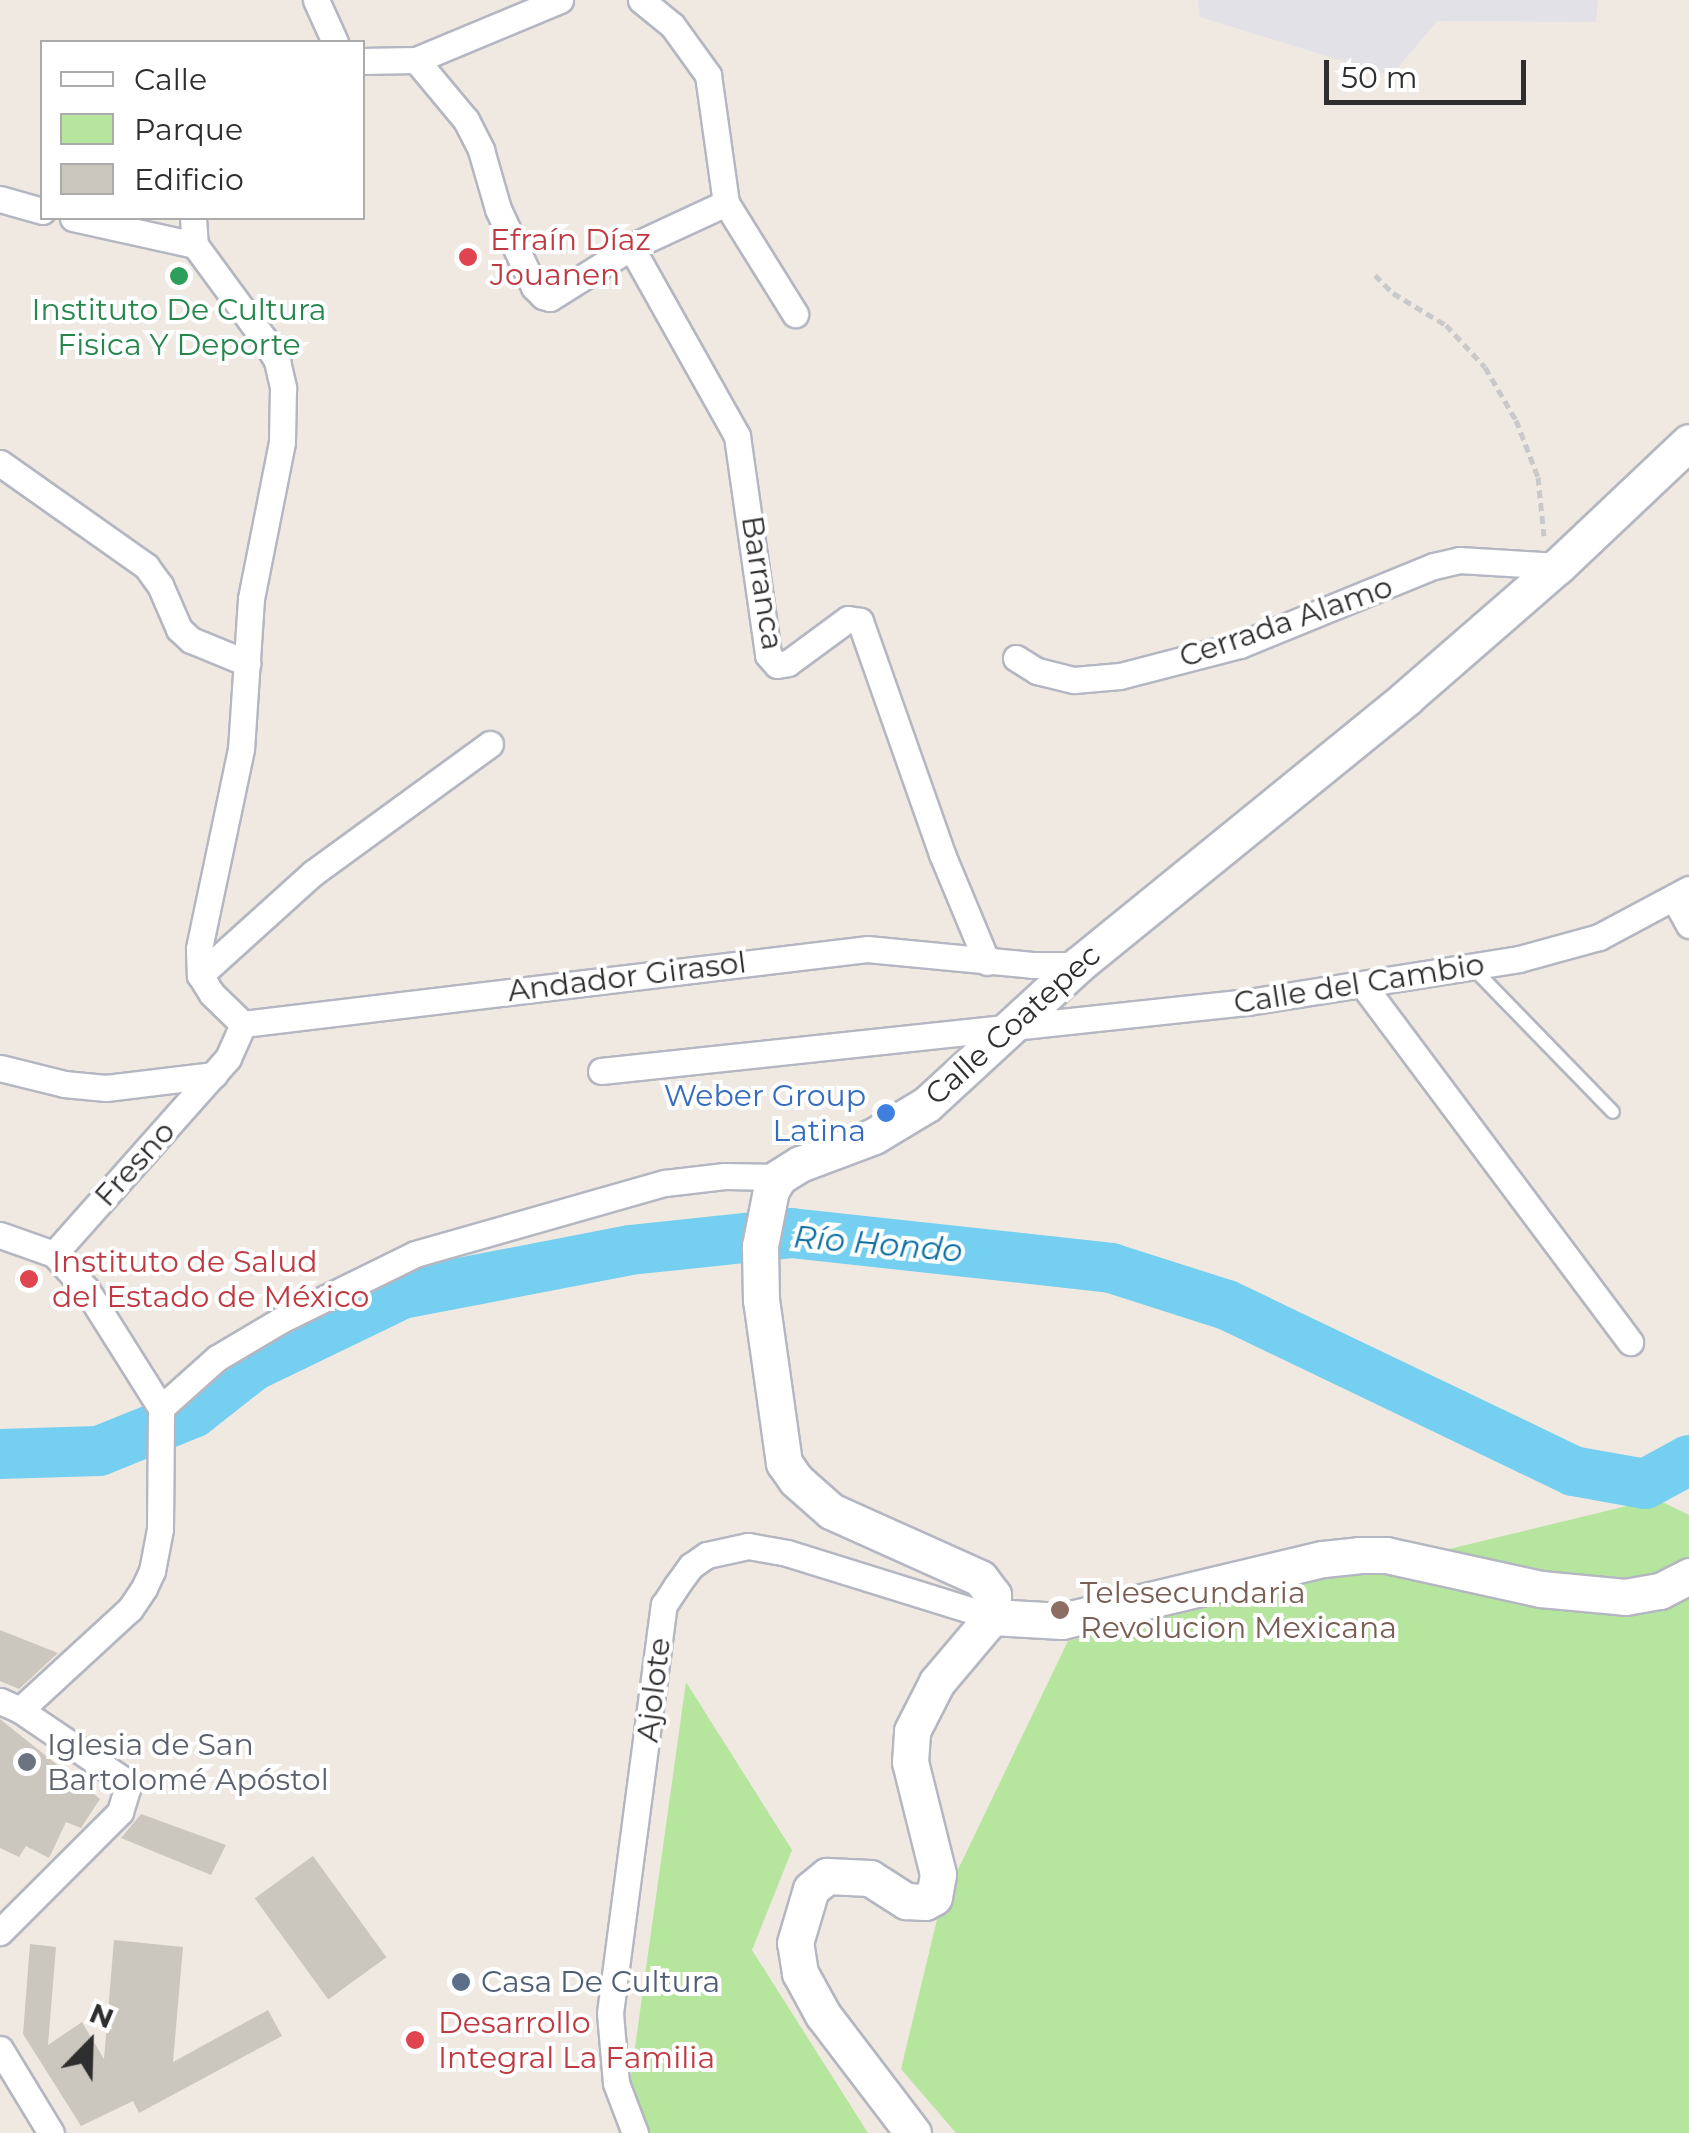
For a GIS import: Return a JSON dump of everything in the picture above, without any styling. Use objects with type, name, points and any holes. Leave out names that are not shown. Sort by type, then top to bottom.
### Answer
[{"type":"main road","name":"Calle Coatepec","points":[[772,1192],[927,1104],[1078,964],[1391,710],[1689,442]]},
{"type":"main road","points":[[772,1192],[760,1246],[761,1300],[784,1463],[796,1480],[831,1511],[980,1578],[993,1595],[992,1617],[937,1682],[912,1732],[910,1762],[938,1874],[934,1897],[924,1902],[906,1901],[870,1878],[826,1876],[811,1889],[795,1943],[800,1973],[823,2015],[913,2133]]},
{"type":"main road","points":[[992,1617],[1062,1620],[1322,1559],[1359,1555],[1386,1555],[1541,1590],[1625,1597],[1660,1591],[1689,1576]]},
{"type":"street","points":[[316,0],[334,40]]},
{"type":"street","points":[[365,60],[416,60],[560,0]]},
{"type":"street","points":[[641,0],[672,25],[708,75],[726,203],[795,314]]},
{"type":"street","points":[[416,60],[466,120],[482,150],[498,209],[537,291],[550,298],[631,247],[726,203]]},
{"type":"street","points":[[0,199],[40,210]]},
{"type":"street","points":[[82,220],[195,245]]},
{"type":"street","points":[[193,220],[195,245],[264,338],[277,361],[283,388],[282,442],[258,552],[241,748],[199,949],[200,975],[212,994],[243,1024]]},
{"type":"street","name":"Barranca","points":[[631,247],[737,436],[768,655],[776,664],[788,663],[848,619],[860,621],[942,854],[987,962]]},
{"type":"street","points":[[0,463],[146,566],[160,584],[179,630],[191,640],[247,663]]},
{"type":"street","name":"Cerrada Alamo","points":[[1016,658],[1037,671],[1074,680],[1120,676],[1240,644],[1434,566],[1459,560],[1553,565]]},
{"type":"street","points":[[200,975],[313,873],[490,744]]},
{"type":"street","points":[[1682,893],[1689,925]]},
{"type":"street","name":"Calle del Cambio","points":[[601,1071],[1248,1002],[1472,967],[1599,937],[1682,893]]},
{"type":"street","name":"Andador Girasol","points":[[243,1024],[867,949],[987,962],[1078,964]]},
{"type":"street","points":[[1362,985],[1630,1342]]},
{"type":"street","name":"Fresno","points":[[54,1254],[228,1058],[243,1024]]},
{"type":"street","points":[[0,1068],[64,1084],[106,1088],[214,1075]]},
{"type":"street","name":"Calle Coatepec","points":[[161,1415],[218,1358],[280,1320],[415,1254],[665,1184],[726,1176],[772,1192]]},
{"type":"street","points":[[0,1235],[54,1254],[86,1289],[161,1415],[160,1529],[152,1571],[144,1588],[130,1608],[10,1705],[122,1779],[126,1801],[0,1932]]},
{"type":"street","name":"Ajolote","points":[[635,2133],[616,2083],[610,2014],[664,1605],[670,1595],[691,1566],[707,1555],[748,1546],[787,1554],[992,1617]]},
{"type":"street","points":[[0,2049],[51,2133]]},
{"type":"lane","points":[[1472,967],[1612,1112]]},
{"type":"path","points":[[1376,275],[1393,292],[1446,324],[1485,367],[1516,420],[1538,477],[1553,565]]},
{"type":"shaded area","points":[[1198,0],[1598,0],[1596,22],[1437,21],[1391,76],[1200,17]]},
{"type":"green space","points":[[1656,1499],[1689,1515],[1689,2133],[956,2133],[901,2069],[940,1907],[1068,1641]]},
{"type":"green space","points":[[686,1682],[792,1850],[752,1950],[868,2133],[623,2133]]},
{"type":"building","points":[[0,1630],[58,1653],[19,1689],[0,1681]]},
{"type":"building","name":"Iglesia de San Bartolomé Apóstol","points":[[0,1719],[100,1799],[81,1828],[66,1822],[49,1858],[26,1846],[19,1857],[0,1848]]},
{"type":"building","points":[[141,1814],[226,1845],[211,1875],[121,1838]]},
{"type":"building","points":[[313,1856],[386,1957],[328,1999],[255,1898]]},
{"type":"building","points":[[114,1940],[183,1947],[173,2062],[268,2010],[282,2036],[139,2113],[133,2101],[81,2126],[23,2034],[30,1944],[56,1947],[48,2045],[82,2022],[104,2059]]},
{"type":"waterway","name":"Río Hondo","points":[[0,1454],[99,1451],[193,1413],[253,1366],[402,1294],[630,1250],[791,1233],[1111,1268],[1227,1305],[1573,1471],[1645,1484],[1689,1460]]},
{"type":"place","name":"Efraín Díaz Jouanen","points":[[468,257]]},
{"type":"place","name":"Instituto De Cultura Fisica Y Deporte","points":[[179,276]]},
{"type":"place","name":"Weber Group Latina","points":[[886,1113]]},
{"type":"place","name":"Instituto de Salud del Estado de México","points":[[29,1279]]},
{"type":"place","name":"Telesecundaria Revolucion Mexicana","points":[[1060,1610]]},
{"type":"place","name":"Iglesia de San Bartolomé Apóstol","points":[[27,1762]]},
{"type":"place","name":"Casa De Cultura","points":[[461,1982]]},
{"type":"place","name":"Desarrollo Integral La Familia","points":[[415,2040]]}]
